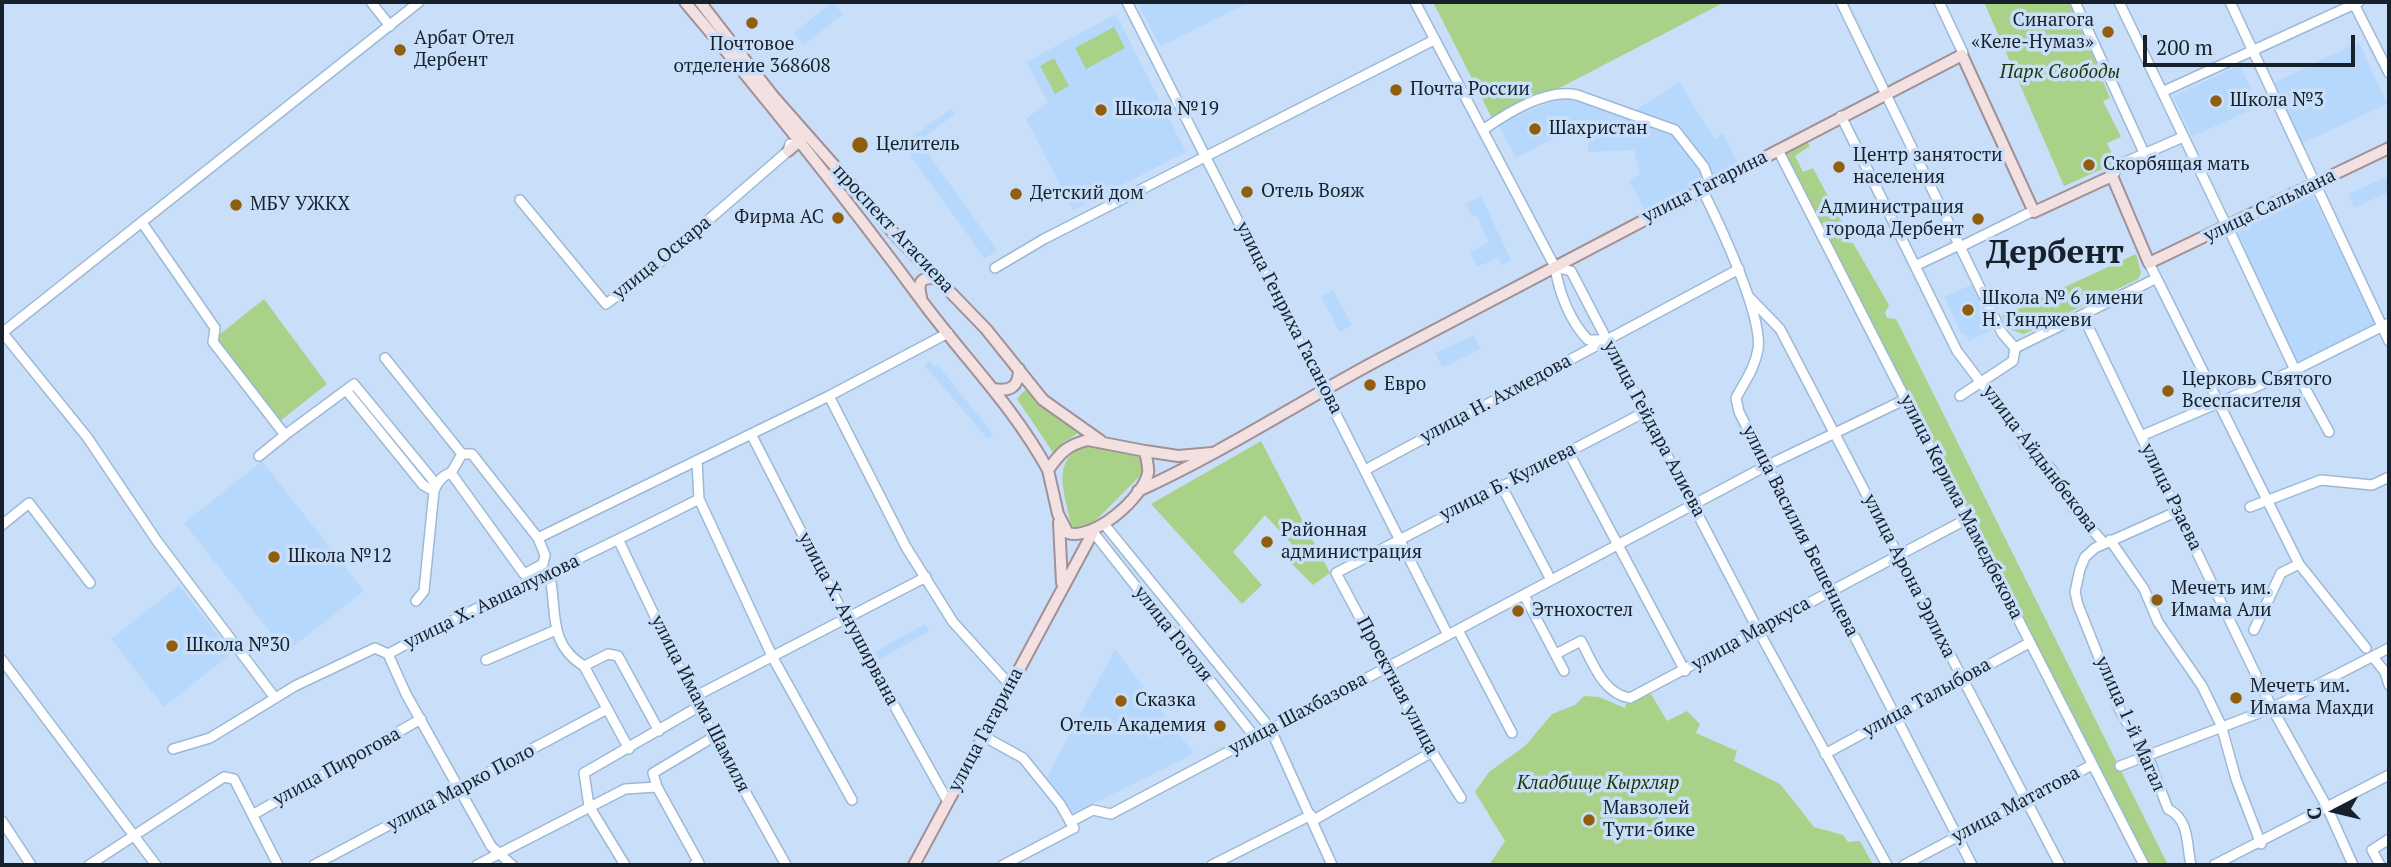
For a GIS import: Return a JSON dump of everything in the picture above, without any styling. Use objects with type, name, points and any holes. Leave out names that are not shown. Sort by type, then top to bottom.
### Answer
[{"type":"main road","name":"проспект Агасиева","points":[[685,2],[792,131],[804,137],[810,150],[921,300],[1030,437],[1048,470]]},
{"type":"main road","name":"проспект Агасиева","points":[[700,2],[804,137],[938,279],[1019,369],[1043,400],[1101,441]]},
{"type":"main road","name":"улица Гагарина","points":[[1706,185],[1963,53]]},
{"type":"main road","points":[[1963,53],[2034,211],[2113,175],[2149,263]]},
{"type":"main road","name":"улица Гагарина","points":[[1886,93],[1962,55],[2034,211]]},
{"type":"main road","name":"улица Гагарина","points":[[1145,451],[1178,456],[1215,453],[1325,388],[1706,185],[1841,117]]},
{"type":"main road","name":"улица Оскара","points":[[788,151],[804,137]]},
{"type":"main road","name":"улица Сальмана","points":[[2149,263],[2229,231],[2389,148]]},
{"type":"main road","points":[[921,300],[918,285],[921,280],[926,277],[938,279]]},
{"type":"main road","points":[[993,389],[1005,391],[1013,387],[1019,379],[1019,369]]},
{"type":"main road","name":"улица Гагарина","points":[[1138,491],[1217,453],[1325,388]]},
{"type":"main road","points":[[1101,441],[1145,451],[1149,472],[1138,491],[1093,532],[1078,536],[1068,533],[1058,514],[1048,470],[1060,451],[1072,443],[1101,441]]},
{"type":"main road","name":"улица Гагарина","points":[[1058,514],[1063,572],[1060,596]]},
{"type":"main road","name":"улица Гагарина","points":[[914,865],[1093,532]]},
{"type":"street","points":[[371,2],[390,26]]},
{"type":"street","points":[[275,698],[157,541],[87,437],[2,333],[143,224],[419,2]]},
{"type":"street","name":"улица Генриха Гасанова","points":[[1127,2],[1448,635]]},
{"type":"street","name":"улица Гейдара Алиева","points":[[1415,2],[1555,266],[1571,271],[1758,631],[1887,865]]},
{"type":"street","points":[[1842,2],[1959,246],[2002,332],[2015,348],[2013,362],[1981,380],[1960,396]]},
{"type":"street","points":[[1939,2],[1963,53]]},
{"type":"street","points":[[2075,2],[2145,155]]},
{"type":"street","points":[[2119,2],[2295,370],[2329,432]]},
{"type":"street","points":[[2230,2],[2386,325],[2389,341]]},
{"type":"street","points":[[2162,92],[2356,3],[2389,73]]},
{"type":"street","points":[[995,268],[1044,239],[1434,40]]},
{"type":"street","name":"улица Василия Бешенцева","points":[[1484,129],[1546,97],[1563,92],[1675,131],[1704,167],[1706,185],[1739,270],[1759,345],[1754,368],[1736,398],[1739,412],[1972,865]]},
{"type":"street","name":"улица Айдынбекова","points":[[1841,117],[1917,265],[1957,351],[1981,380],[2018,436],[2052,470],[2073,508],[2106,541],[2144,589],[2158,622],[2202,685],[2221,725],[2236,779],[2261,844]]},
{"type":"street","points":[[792,131],[788,151],[810,150]]},
{"type":"street","points":[[2113,175],[2121,164],[2183,137]]},
{"type":"street","name":"улица Керима Мамедбекова","points":[[1778,149],[2144,865]]},
{"type":"street","name":"улица Оскара","points":[[520,200],[606,304],[788,151]]},
{"type":"street","points":[[1917,265],[2034,211]]},
{"type":"street","points":[[143,224],[215,328],[213,342],[285,435]]},
{"type":"street","points":[[2149,263],[2221,402],[2299,564],[2366,648]]},
{"type":"street","points":[[1555,266],[1559,290],[1581,332],[1588,340],[1606,340]]},
{"type":"street","name":"улица Н. Ахмедова","points":[[1365,470],[1739,270]]},
{"type":"street","points":[[2015,348],[2155,279]]},
{"type":"street","name":"улица Арона Эрлиха","points":[[1747,295],[1780,329],[1899,555],[1960,680],[2060,865]]},
{"type":"street","name":"улица Рзаева","points":[[2083,316],[2178,511],[2247,633],[2273,708],[2327,807],[2353,865]]},
{"type":"street","points":[[2141,436],[2295,370],[2386,325]]},
{"type":"street","points":[[538,538],[829,396],[948,333]]},
{"type":"street","points":[[384,358],[462,454]]},
{"type":"street","points":[[259,456],[350,387],[435,487]]},
{"type":"street","points":[[829,396],[906,547],[953,622],[1010,685]]},
{"type":"street","name":"улица Шахбазова","points":[[1003,865],[1093,810],[1111,814],[1766,466],[1906,399]]},
{"type":"street","name":"улица Б. Кулиева","points":[[1336,573],[1398,538],[1645,412]]},
{"type":"street","name":"улица Х. Ануширвана","points":[[751,434],[846,619],[948,802]]},
{"type":"street","points":[[1568,451],[1685,671]]},
{"type":"street","points":[[416,601],[425,592],[435,487],[451,473],[462,454]]},
{"type":"street","points":[[451,473],[524,574],[543,564],[545,555],[538,538],[472,454],[462,454]]},
{"type":"street","points":[[697,461],[699,499],[773,658],[852,800]]},
{"type":"street","points":[[2250,507],[2321,480],[2372,485],[2389,477]]},
{"type":"street","points":[[1501,485],[1550,580]]},
{"type":"street","name":"улица Х. Авшалумова","points":[[173,749],[210,738],[275,698],[375,648],[388,654],[470,610],[551,574],[699,499]]},
{"type":"street","points":[[2,525],[29,503],[90,583]]},
{"type":"street","name":"улица 1-й Магал","points":[[2178,511],[2106,541],[2085,557],[2075,592],[2121,713],[2147,754],[2168,809],[2179,814],[2185,823],[2191,865]]},
{"type":"street","name":"улица Маркуса","points":[[1556,654],[1581,641],[1607,686],[1616,696],[1630,698],[1967,519]]},
{"type":"street","points":[[1104,524],[1270,728],[1332,865]]},
{"type":"street","name":"улица Гоголя","points":[[1093,532],[1254,736]]},
{"type":"street","name":"улица Имама Шамиля","points":[[619,541],[698,707],[786,865]]},
{"type":"street","points":[[543,564],[551,574],[556,630],[571,658],[584,667],[629,749]]},
{"type":"street","points":[[2247,633],[2281,573],[2299,564]]},
{"type":"street","name":"Проектная улица","points":[[1336,573],[1432,752],[1461,798]]},
{"type":"street","points":[[694,697],[926,577]]},
{"type":"street","points":[[1524,595],[1564,671]]},
{"type":"street","points":[[485,660],[556,630]]},
{"type":"street","points":[[1458,630],[1512,733]]},
{"type":"street","name":"улица Талыбова","points":[[1825,754],[2029,643]]},
{"type":"street","points":[[2120,766],[2221,725],[2273,708],[2389,648]]},
{"type":"street","points":[[388,654],[421,719],[498,855],[512,865]]},
{"type":"street","points":[[584,667],[608,654],[618,656],[659,732]]},
{"type":"street","points":[[2373,657],[2385,673],[2389,685]]},
{"type":"street","points":[[2,660],[156,865]]},
{"type":"street","points":[[625,865],[589,806],[584,773],[698,707]]},
{"type":"street","name":"улица Марко Поло","points":[[314,865],[607,709]]},
{"type":"street","name":"улица Пирогова","points":[[254,814],[421,719]]},
{"type":"street","points":[[695,865],[699,863],[657,787],[653,772],[715,736]]},
{"type":"street","points":[[983,736],[1023,758],[1060,804],[1072,825]]},
{"type":"street","points":[[1212,865],[1312,818],[1432,752]]},
{"type":"street","name":"улица Мататова","points":[[1904,865],[2092,765]]},
{"type":"street","points":[[2214,865],[2237,861],[2261,844],[2389,775]]},
{"type":"street","points":[[89,865],[225,776],[234,779],[278,865]]},
{"type":"street","points":[[477,865],[625,789],[657,787]]},
{"type":"street","points":[[2,821],[31,865]]},
{"type":"street","points":[[2380,865],[2372,850],[2389,839]]},
{"type":"shaded area","points":[[832,2],[843,14],[804,45],[794,33]]},
{"type":"shaded area","points":[[1137,2],[1250,2],[1160,47]]},
{"type":"shaded area","name":"Школа №19","points":[[1116,14],[1186,152],[1073,210],[1026,119],[1048,102],[1026,62]]},
{"type":"shaded area","points":[[2359,42],[2387,104],[2301,144],[2273,83]]},
{"type":"shaded area","name":"Школа №3","points":[[2240,65],[2259,106],[2192,137],[2173,96]]},
{"type":"shaded area","points":[[1679,82],[1715,139],[1723,133],[1739,165],[1646,213],[1629,180],[1640,174],[1634,150],[1588,152],[1590,119],[1516,158],[1498,124],[1565,95],[1625,117]]},
{"type":"shaded area","points":[[951,109],[955,114],[919,141],[997,250],[985,259],[902,144]]},
{"type":"shaded area","points":[[2389,176],[2389,192],[2354,208],[2348,194]]},
{"type":"shaded area","points":[[2312,195],[2377,325],[2296,365],[2233,234]]},
{"type":"shaded area","points":[[1481,196],[1511,260],[1502,265],[1498,258],[1477,267],[1470,252],[1489,242],[1476,215],[1472,217],[1466,203]]},
{"type":"shaded area","name":"Школа № 6 имени Н. Гянджеви","points":[[1973,284],[1995,329],[1969,341],[1965,334],[1962,335],[1944,297]]},
{"type":"shaded area","points":[[1333,290],[1352,325],[1340,332],[1321,297]]},
{"type":"shaded area","points":[[1474,335],[1481,349],[1442,368],[1435,353]]},
{"type":"shaded area","points":[[929,361],[934,367],[937,364],[994,435],[988,439],[924,365]]},
{"type":"shaded area","name":"Школа №12","points":[[262,461],[364,591],[286,652],[184,523]]},
{"type":"shaded area","name":"Школа №30","points":[[179,585],[232,653],[164,707],[111,639]]},
{"type":"shaded area","points":[[925,624],[929,631],[877,661],[873,653]]},
{"type":"shaded area","name":"Сказка","points":[[1115,649],[1194,754],[1072,814],[1047,777]]},
{"type":"green space","points":[[1433,2],[1725,2],[1494,122]]},
{"type":"green space","name":"Парк Свободы","points":[[1984,2],[2073,2],[2107,76],[2102,79],[2110,98],[2103,101],[2121,137],[2107,143],[2116,163],[2064,186]]},
{"type":"green space","points":[[1114,27],[1125,48],[1086,69],[1075,48]]},
{"type":"green space","points":[[1054,58],[1069,86],[1055,94],[1040,66]]},
{"type":"green space","points":[[1807,142],[1810,146],[1795,156],[1803,172],[1813,168],[1847,232],[1844,241],[1853,243],[1889,305],[1885,313],[1887,318],[1896,319],[2168,865],[2149,865],[1785,154]]},
{"type":"green space","points":[[2136,254],[2141,273],[2138,279],[2024,334],[2011,330],[2002,316]]},
{"type":"green space","points":[[264,299],[327,384],[275,425],[214,339]]},
{"type":"green space","points":[[1027,388],[1040,404],[1078,433],[1064,442],[1054,454],[1017,399]]},
{"type":"green space","points":[[1261,441],[1330,573],[1313,585],[1291,563],[1300,553],[1265,515],[1233,552],[1262,585],[1242,604],[1151,504]]},
{"type":"green space","points":[[1087,445],[1110,447],[1133,454],[1144,463],[1143,473],[1087,529],[1074,529],[1064,493],[1064,468],[1071,455]]},
{"type":"green space","name":"Кладбище Кырхляр","points":[[1651,694],[1667,721],[1687,711],[1700,724],[1696,733],[1737,751],[1734,761],[1780,784],[1814,827],[1843,835],[1848,842],[1860,841],[1873,865],[1489,865],[1505,841],[1475,792],[1489,772],[1525,746],[1552,714],[1575,705],[1584,696],[1599,697],[1625,708],[1626,704]]},
{"type":"place","name":"Почтовое отделение 368608","points":[[752,23]]},
{"type":"place","name":"Синагога «Келе-Нумаз»","points":[[2108,32]]},
{"type":"place","name":"Арбат Отел Дербент","points":[[400,50]]},
{"type":"place","name":"Почта России","points":[[1396,90]]},
{"type":"place","name":"Школа №3","points":[[2216,101]]},
{"type":"place","name":"Школа №19","points":[[1101,110]]},
{"type":"place","name":"Шахристан","points":[[1535,129]]},
{"type":"place","name":"Целитель","points":[[860,145]]},
{"type":"place","name":"Скорбящая мать","points":[[2089,165]]},
{"type":"place","name":"Центр занятости населения","points":[[1839,167]]},
{"type":"place","name":"Отель Вояж","points":[[1247,192]]},
{"type":"place","name":"Детский дом","points":[[1016,194]]},
{"type":"place","name":"МБУ УЖКХ","points":[[236,205]]},
{"type":"place","name":"Фирма АС","points":[[838,218]]},
{"type":"place","name":"Администрация города Дербент","points":[[1978,219]]},
{"type":"place","name":"Школа № 6 имени Н. Гянджеви","points":[[1968,310]]},
{"type":"place","name":"Евро","points":[[1370,385]]},
{"type":"place","name":"Церковь Святого Всеспасителя","points":[[2168,391]]},
{"type":"place","name":"Районная администрация","points":[[1267,542]]},
{"type":"place","name":"Школа №12","points":[[274,557]]},
{"type":"place","name":"Мечеть им. Имама Али","points":[[2157,600]]},
{"type":"place","name":"Этнохостел","points":[[1518,611]]},
{"type":"place","name":"Школа №30","points":[[172,646]]},
{"type":"place","name":"Мечеть им. Имама Махди","points":[[2236,698]]},
{"type":"place","name":"Сказка","points":[[1121,701]]},
{"type":"place","name":"Отель Академия","points":[[1220,726]]},
{"type":"place","name":"Мавзолей Тути-бике","points":[[1589,820]]},
{"type":"district","name":"Дербент","points":[[2055,254]]}]
